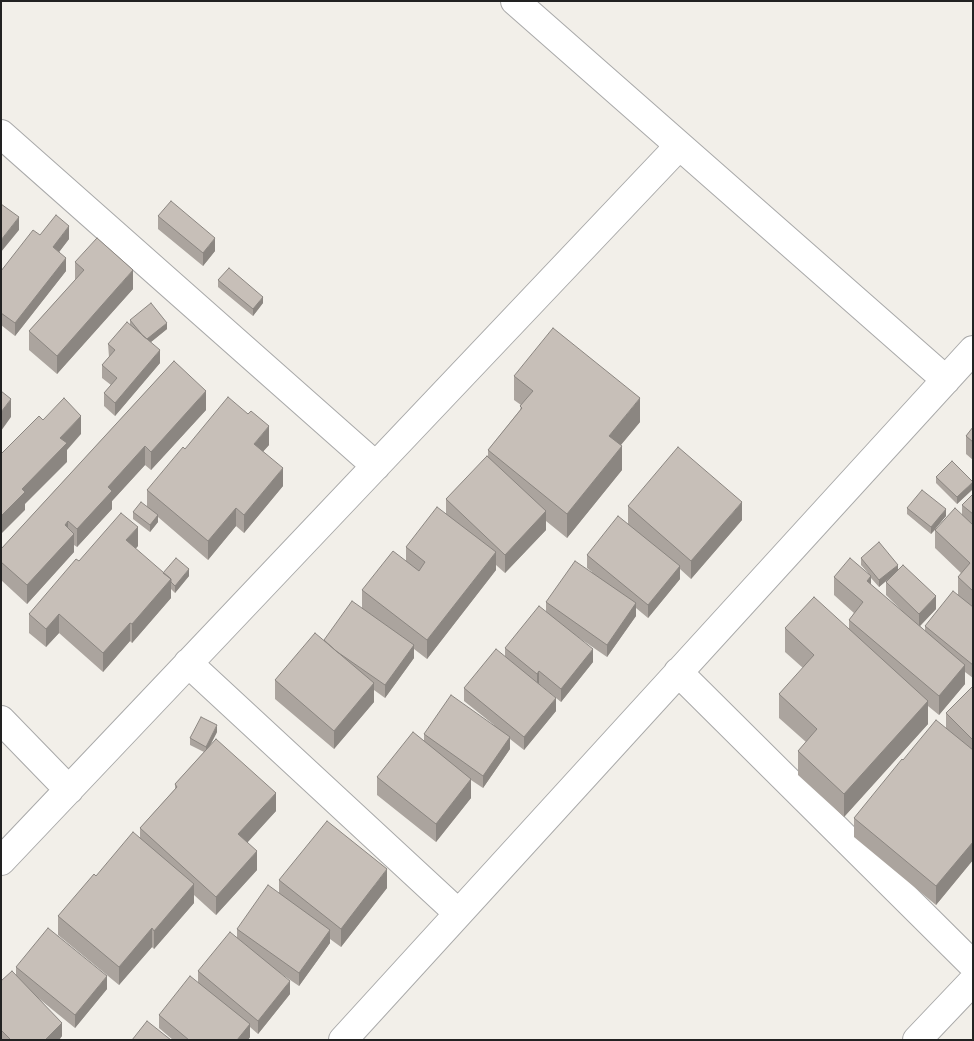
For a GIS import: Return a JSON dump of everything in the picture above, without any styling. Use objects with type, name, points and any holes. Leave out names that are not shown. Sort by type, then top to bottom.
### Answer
[{"type":"street","points":[[515,1],[946,380]]},
{"type":"street","points":[[1,134],[376,466]]},
{"type":"street","points":[[1,861],[679,146]]},
{"type":"street","points":[[343,1040],[973,350]]},
{"type":"street","points":[[188,663],[458,913]]},
{"type":"street","points":[[678,672],[973,965]]},
{"type":"street","points":[[1,720],[68,790]]},
{"type":"street","points":[[916,1040],[973,981]]},
{"type":"building","points":[[171,201],[215,238],[203,253],[158,216]]},
{"type":"building","points":[[1,204],[19,217],[1,240]]},
{"type":"building","points":[[56,215],[69,226],[53,247],[66,258],[15,323],[1,313],[1,271],[33,230],[40,235]]},
{"type":"building","points":[[97,238],[133,270],[57,356],[29,331],[84,270],[75,262]]},
{"type":"building","points":[[229,268],[263,297],[253,309],[218,280]]},
{"type":"building","points":[[151,303],[167,323],[147,339],[130,320]]},
{"type":"building","points":[[127,322],[160,350],[115,403],[104,393],[117,378],[102,365],[115,350],[108,344]]},
{"type":"building","points":[[553,328],[640,398],[609,436],[622,446],[567,514],[488,450],[522,408],[520,406],[533,391],[514,376]]},
{"type":"building","points":[[174,361],[206,391],[151,452],[145,446],[108,487],[112,491],[77,529],[68,521],[65,525],[74,534],[27,585],[1,562],[1,549]]},
{"type":"building","points":[[1,391],[11,399],[1,412]]},
{"type":"building","points":[[228,397],[248,414],[251,411],[269,426],[254,444],[283,468],[244,515],[236,508],[208,541],[147,490],[183,447],[185,449]]},
{"type":"building","points":[[64,398],[81,416],[60,438],[67,443],[22,489],[25,492],[1,516],[1,454],[39,416],[43,420]]},
{"type":"building","points":[[973,427],[973,442],[966,436]]},
{"type":"building","points":[[678,447],[742,502],[691,561],[628,506]]},
{"type":"building","points":[[487,456],[546,511],[505,555],[446,499]]},
{"type":"building","points":[[952,461],[973,482],[957,497],[936,477]]},
{"type":"building","points":[[922,490],[946,509],[931,527],[907,508]]},
{"type":"building","points":[[973,494],[973,514],[962,505]]},
{"type":"building","points":[[141,502],[158,515],[150,525],[133,512]]},
{"type":"building","points":[[437,507],[496,552],[427,640],[362,590],[393,551],[419,571],[425,562],[406,547]]},
{"type":"building","points":[[955,508],[973,525],[973,591],[958,577],[970,563],[935,530]]},
{"type":"building","points":[[121,513],[138,527],[126,540],[171,579],[132,624],[130,623],[103,653],[59,614],[46,629],[29,614],[76,559],[79,561]]},
{"type":"building","points":[[618,516],[680,566],[648,605],[587,555]]},
{"type":"building","points":[[879,542],[898,565],[879,580],[861,558]]},
{"type":"building","points":[[176,558],[189,569],[175,586],[171,579],[163,573]]},
{"type":"building","points":[[850,558],[871,576],[867,581],[965,665],[939,696],[849,620],[863,602],[834,577]]},
{"type":"building","points":[[575,561],[636,603],[607,645],[546,602]]},
{"type":"building","points":[[903,565],[936,596],[919,614],[886,582]]},
{"type":"building","points":[[953,591],[973,607],[973,665],[925,626]]},
{"type":"building","points":[[814,597],[928,701],[844,794],[798,751],[817,729],[779,694],[814,655],[785,628]]},
{"type":"building","points":[[352,601],[414,645],[385,685],[336,651],[324,640]]},
{"type":"building","points":[[539,606],[593,649],[561,689],[539,671],[537,674],[505,648]]},
{"type":"building","points":[[315,633],[374,683],[334,731],[275,680]]},
{"type":"building","points":[[496,649],[556,698],[524,737],[464,688]]},
{"type":"building","points":[[973,686],[973,740],[946,713]]},
{"type":"building","points":[[451,695],[510,737],[483,776],[424,734]]},
{"type":"building","points":[[201,717],[217,725],[206,747],[190,738]]},
{"type":"building","points":[[936,720],[973,750],[973,842],[936,886],[854,818]]},
{"type":"building","points":[[413,732],[471,779],[436,824],[377,777]]},
{"type":"building","points":[[216,739],[276,793],[238,834],[257,851],[216,897],[140,828],[177,787],[175,784]]},
{"type":"building","points":[[327,821],[387,869],[341,929],[279,880]]},
{"type":"building","points":[[133,832],[194,884],[154,931],[152,928],[119,967],[58,916],[94,874],[96,876]]},
{"type":"building","points":[[268,885],[330,930],[299,973],[237,929]]},
{"type":"building","points":[[48,928],[107,976],[75,1015],[16,967]]},
{"type":"building","points":[[230,932],[290,981],[258,1021],[198,971]]},
{"type":"building","points":[[12,971],[62,1023],[45,1040],[11,1040],[1,1030],[1,981]]},
{"type":"building","points":[[190,976],[250,1024],[237,1040],[189,1040],[159,1015]]},
{"type":"building","points":[[147,1021],[171,1040],[132,1040]]}]
